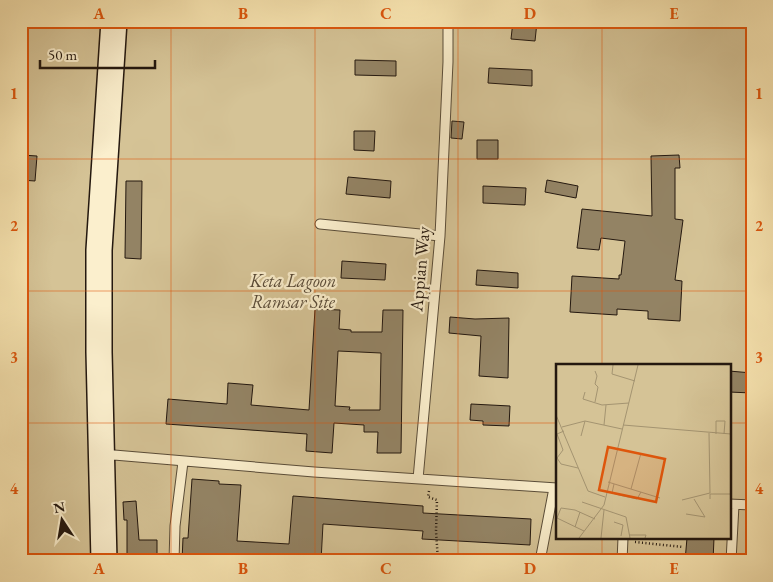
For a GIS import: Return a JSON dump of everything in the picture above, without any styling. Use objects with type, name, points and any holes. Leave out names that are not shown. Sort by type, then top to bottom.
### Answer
[{"type":"main road","points":[[104,561],[99,352],[99,250],[114,21]]},
{"type":"lane","name":"Appian Way","points":[[418,479],[440,236],[448,62],[448,21]]},
{"type":"lane","points":[[320,224],[440,236]]},
{"type":"lane","points":[[102,456],[114,455],[183,462],[555,488],[540,561]]},
{"type":"lane","points":[[174,561],[175,526],[183,462]]},
{"type":"lane","points":[[731,561],[732,504],[752,506]]},
{"type":"lane","points":[[622,561],[623,540]]},
{"type":"path","points":[[430,480],[428,497],[437,500],[438,561]]},
{"type":"path","points":[[623,540],[684,547]]},
{"type":"green space","name":"Keta Lagoon Ramsar Site","points":[[21,21],[752,21],[752,561],[21,561]]},
{"type":"building","points":[[513,21],[537,22],[535,41],[511,39]]},
{"type":"building","points":[[355,60],[396,61],[396,76],[355,75]]},
{"type":"building","points":[[489,68],[532,70],[532,86],[488,83]]},
{"type":"building","points":[[452,121],[464,122],[462,139],[451,138]]},
{"type":"building","points":[[354,131],[375,131],[374,151],[354,150]]},
{"type":"building","points":[[477,140],[498,140],[498,159],[477,159]]},
{"type":"building","points":[[22,155],[37,156],[35,181],[21,180]]},
{"type":"building","points":[[679,155],[680,168],[675,168],[675,219],[683,220],[675,280],[682,281],[680,321],[648,319],[648,311],[617,309],[617,315],[570,312],[572,276],[619,279],[625,241],[601,238],[599,250],[577,248],[582,209],[652,216],[651,156]]},
{"type":"building","points":[[348,177],[391,181],[390,198],[346,194]]},
{"type":"building","points":[[547,180],[578,186],[576,198],[545,192]]},
{"type":"building","points":[[126,181],[142,181],[141,259],[125,258]]},
{"type":"building","points":[[483,186],[526,188],[525,205],[483,203]]},
{"type":"building","points":[[342,261],[386,264],[385,280],[341,278]]},
{"type":"building","points":[[477,270],[518,273],[518,288],[476,285]]},
{"type":"building","points":[[315,309],[340,310],[339,329],[351,330],[351,332],[382,332],[383,310],[403,310],[401,453],[377,453],[378,432],[364,432],[364,425],[334,423],[332,453],[306,451],[307,434],[166,424],[168,399],[227,404],[228,383],[253,385],[251,405],[309,410]],"holes":[[[338,351],[381,353],[380,410],[349,410],[350,407],[335,406]]]},
{"type":"building","points":[[450,317],[475,319],[509,318],[508,378],[479,376],[481,336],[449,333]]},
{"type":"building","points":[[730,371],[752,373],[752,393],[730,392]]},
{"type":"building","points":[[471,404],[510,406],[509,426],[483,425],[483,421],[470,420]]},
{"type":"building","points":[[192,479],[219,481],[219,484],[241,485],[237,541],[289,544],[293,496],[423,506],[423,513],[531,519],[530,545],[422,539],[423,531],[323,524],[321,561],[182,561],[183,538],[188,538]]},
{"type":"building","points":[[136,501],[139,540],[157,540],[157,561],[127,561],[127,520],[124,520],[123,502]]},
{"type":"building","points":[[687,540],[714,540],[713,561],[685,561]]}]
